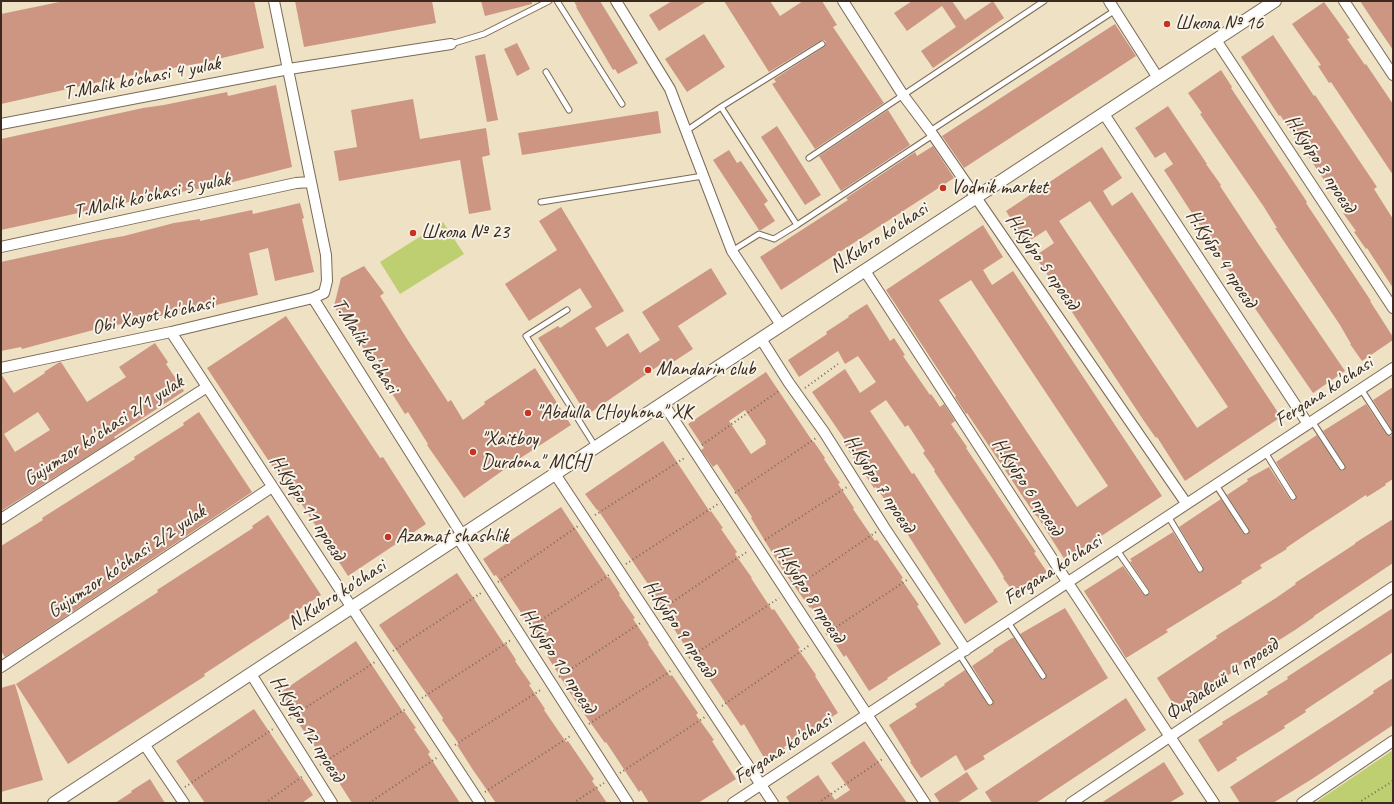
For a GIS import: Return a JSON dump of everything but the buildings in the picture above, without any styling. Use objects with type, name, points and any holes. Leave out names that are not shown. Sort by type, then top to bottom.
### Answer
[{"type":"street","name":"T.Malik ko'chasi","points":[[274,1],[326,255],[327,280],[324,293],[313,298],[460,537]]},
{"type":"street","points":[[616,1],[670,90],[732,251],[781,326]]},
{"type":"street","name":"Н.Кубро 5 проезд","points":[[843,1],[903,95],[931,133],[1186,503]]},
{"type":"street","points":[[1108,1],[1158,78]]},
{"type":"street","name":"N.Kubro ko'chasi","points":[[54,803],[1276,1]]},
{"type":"street","points":[[1344,1],[1393,75]]},
{"type":"street","name":"Н.Кубро 3 проезд","points":[[1216,40],[1393,308]]},
{"type":"street","points":[[289,69],[451,44]]},
{"type":"street","name":"T.Malik ko'chasi 4 yulak","points":[[1,124],[289,69]]},
{"type":"street","name":"Н.Кубро 4 проезд","points":[[1104,114],[1310,422]]},
{"type":"street","name":"T.Malik ko'chasi 5 yulak","points":[[1,246],[296,183],[311,182]]},
{"type":"street","name":"Н.Кубро 6 проезд","points":[[865,271],[1169,737],[1214,803]]},
{"type":"street","name":"Obi Xayot ko'chasi","points":[[1,368],[171,332],[313,298]]},
{"type":"street","name":"Н.Кубро 11 проезд","points":[[171,332],[480,803]]},
{"type":"street","name":"Н.Кубро 7 проезд","points":[[761,339],[824,432],[884,527],[916,574],[962,652]]},
{"type":"street","name":"Fergana ko'chasi","points":[[733,803],[1393,368]]},
{"type":"street","name":"Gujumzor ko'chasi 2/1 yulak","points":[[1,519],[207,387]]},
{"type":"street","name":"Н.Кубро 8 проезд","points":[[663,403],[925,803]]},
{"type":"street","name":"Н.Кубро 9 проезд","points":[[555,474],[773,803]]},
{"type":"street","name":"Gujumzor ko'chasi 2/2 yulak","points":[[1,667],[272,487]]},
{"type":"street","name":"Н.Кубро 10 проезд","points":[[460,537],[519,634],[628,803]]},
{"type":"street","name":"Фирдавсий 4 проезд","points":[[1071,803],[1393,587]]},
{"type":"street","name":"Н.Кубро 12 проезд","points":[[251,674],[332,803]]},
{"type":"street","points":[[1302,803],[1393,741]]},
{"type":"street","points":[[144,744],[184,803]]},
{"type":"lane","points":[[451,44],[484,34],[549,1]]},
{"type":"lane","points":[[557,1],[622,104]]},
{"type":"lane","points":[[809,158],[1044,1]]},
{"type":"lane","points":[[732,251],[759,234],[774,239],[797,225],[931,133],[1114,11]]},
{"type":"lane","points":[[686,132],[721,107],[822,44]]},
{"type":"lane","points":[[546,72],[569,110]]},
{"type":"lane","points":[[721,107],[797,225]]},
{"type":"lane","points":[[541,202],[703,176]]},
{"type":"lane","points":[[567,310],[526,336],[596,447]]},
{"type":"lane","points":[[1361,389],[1389,432]]},
{"type":"lane","points":[[1310,422],[1342,467]]},
{"type":"lane","points":[[1264,452],[1293,497]]},
{"type":"lane","points":[[1216,485],[1246,532]]},
{"type":"lane","points":[[1168,516],[1200,569]]},
{"type":"lane","points":[[1117,550],[1146,592]]},
{"type":"lane","points":[[1008,622],[1043,676]]},
{"type":"lane","points":[[962,652],[990,702]]},
{"type":"path","points":[[797,394],[838,364]]},
{"type":"path","points":[[265,803],[312,770],[725,499],[824,432]]},
{"type":"path","points":[[370,803],[756,546],[856,482]]},
{"type":"path","points":[[574,803],[713,712],[916,574]]},
{"type":"path","points":[[818,803],[892,753]]},
{"type":"path","points":[[1358,803],[1393,781]]},
{"type":"green space","points":[[443,222],[464,254],[400,294],[380,262]]},
{"type":"green space","points":[[1393,750],[1393,803],[1315,803]]},
{"type":"place","name":"Школа № 16","points":[[1167,24]]},
{"type":"place","name":"Vodnik market","points":[[943,188]]},
{"type":"place","name":"Школа № 23","points":[[413,233]]},
{"type":"place","name":"Mandarin club","points":[[648,370]]},
{"type":"place","name":"\"Abdulla CHoyhona\" XK","points":[[528,413]]},
{"type":"place","name":"\"Xaitboy Durdona\" MCHJ","points":[[473,452]]},
{"type":"place","name":"Azamat shashlik","points":[[388,537]]}]
